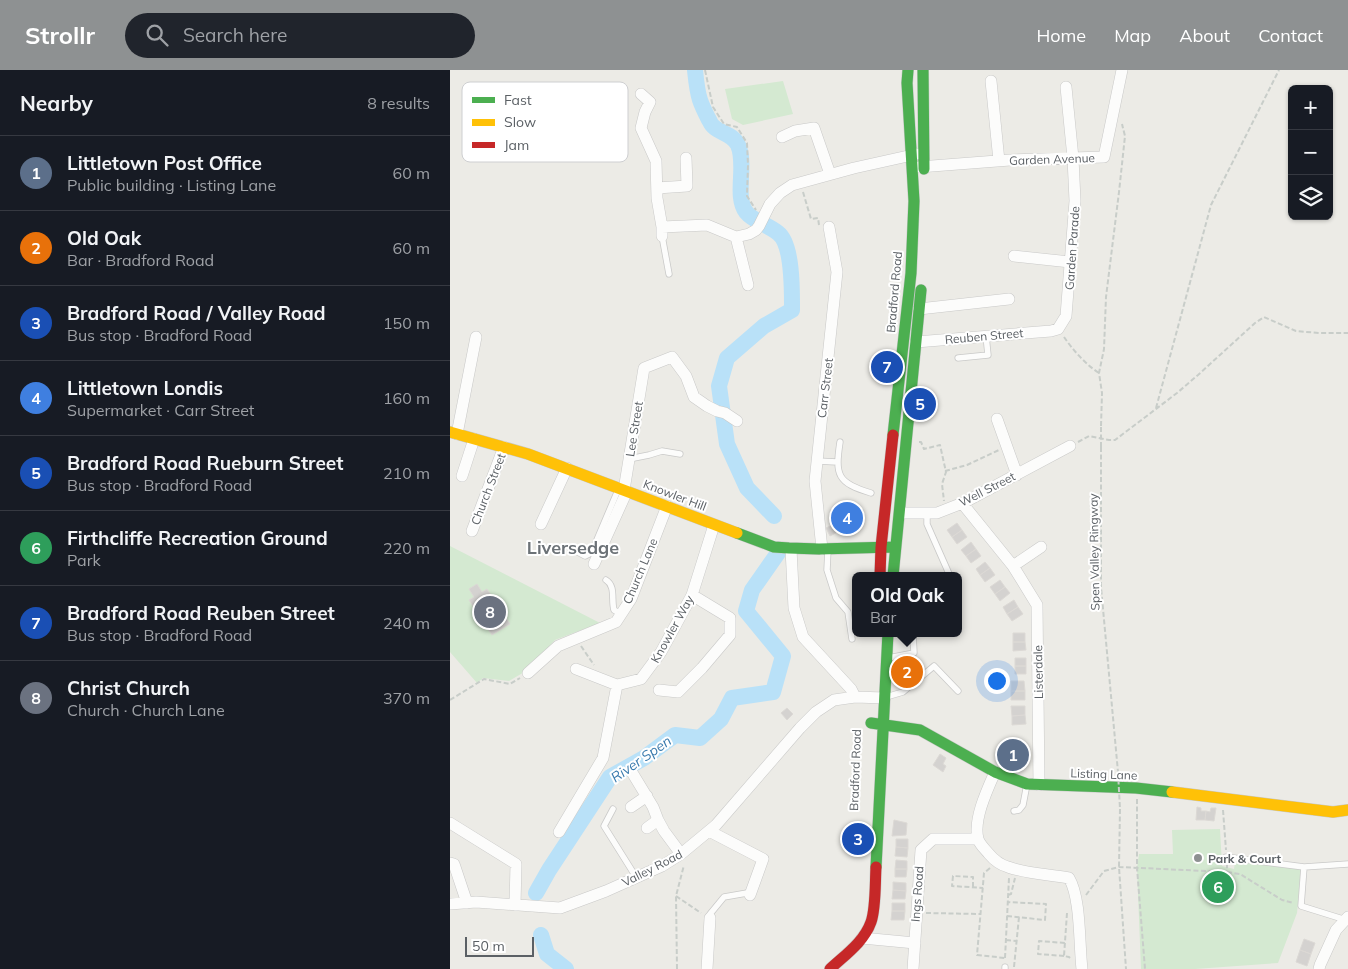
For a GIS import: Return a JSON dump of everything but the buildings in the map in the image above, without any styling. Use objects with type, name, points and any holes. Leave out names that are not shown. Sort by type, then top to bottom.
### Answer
[{"type":"main road","name":"Bradford Road","points":[[908,70],[907,83],[912,154],[925,188],[925,211]]},
{"type":"main road","name":"Bradford Road","points":[[880,572],[881,547],[911,273],[914,201],[918,167],[924,153],[923,70]]},
{"type":"main road","points":[[893,572],[922,282]]},
{"type":"main road","name":"Knowler Hill","points":[[453,433],[528,454],[774,548],[896,547]]},
{"type":"main road","points":[[875,667],[877,637]]},
{"type":"main road","name":"Bradford Road","points":[[830,969],[862,938],[871,925],[883,724],[873,709],[886,658],[888,637]]},
{"type":"main road","name":"Listing Lane","points":[[873,709],[883,724],[920,730],[995,772],[1027,784],[1136,788],[1333,812],[1348,810]]},
{"type":"main road","name":"Bradford Road","points":[[867,831],[873,907]]},
{"type":"street","name":"Garden Avenue","points":[[918,167],[999,161],[1104,157],[1122,70]]},
{"type":"street","points":[[992,82],[999,161]]},
{"type":"street","name":"Garden Parade","points":[[1054,330],[1066,316],[1075,201],[1066,86]]},
{"type":"street","points":[[641,94],[655,105],[645,112],[641,128],[656,161],[662,232],[707,225],[736,237],[750,234],[763,221],[770,204],[780,193],[792,185],[854,168],[912,154],[924,153]]},
{"type":"street","points":[[782,138],[795,131],[814,128],[830,174]]},
{"type":"street","points":[[657,188],[687,186],[686,158]]},
{"type":"street","name":"Carr Street","points":[[825,228],[838,272],[815,481],[825,549]]},
{"type":"street","points":[[736,237],[748,285]]},
{"type":"street","points":[[1014,256],[1070,262]]},
{"type":"street","points":[[920,308],[1010,299]]},
{"type":"street","name":"Reuben Street","points":[[916,342],[1054,330]]},
{"type":"street","points":[[453,433],[476,337]]},
{"type":"street","name":"Lee Street","points":[[594,564],[623,490],[644,368],[672,357],[686,376],[694,397],[737,421]]},
{"type":"street","points":[[997,419],[1017,475]]},
{"type":"street","points":[[462,476],[474,439]]},
{"type":"street","name":"Well Street","points":[[900,513],[936,513],[962,503],[1070,446]]},
{"type":"street","name":"Church Street","points":[[472,531],[504,447]]},
{"type":"street","points":[[541,524],[567,468]]},
{"type":"street","name":"Listerdale","points":[[962,503],[1013,566],[1037,605],[1040,726],[1039,785]]},
{"type":"street","name":"Church Lane","points":[[528,673],[558,646],[616,622],[630,599],[667,506]]},
{"type":"street","name":"Knowler Way","points":[[617,685],[641,679],[661,652],[692,595],[714,524]]},
{"type":"street","points":[[1013,566],[1041,547]]},
{"type":"street","points":[[791,549],[794,608],[802,637],[852,689],[854,697]]},
{"type":"street","points":[[659,690],[678,692],[702,668],[730,635],[730,618],[692,595]]},
{"type":"street","points":[[559,832],[603,758],[617,685],[576,669]]},
{"type":"street","name":"Valley Road","points":[[450,904],[476,902],[560,908],[606,891],[662,866],[685,851],[716,825],[816,712],[834,700],[854,697],[873,709]]},
{"type":"street","points":[[995,772],[986,793],[976,830],[980,844],[997,862],[1014,869],[1069,878],[1074,886],[1072,906],[1082,969]]},
{"type":"street","points":[[633,774],[653,807],[664,831],[685,851]]},
{"type":"street","points":[[631,807],[646,796]]},
{"type":"street","points":[[647,828],[658,820]]},
{"type":"street","points":[[450,822],[516,864],[515,905]]},
{"type":"street","points":[[709,831],[763,859],[748,894]]},
{"type":"street","name":"Ings Road","points":[[913,969],[920,850],[933,839],[978,839]]},
{"type":"street","points":[[450,862],[454,864],[467,903]]},
{"type":"street","points":[[707,969],[710,916]]},
{"type":"street","points":[[1321,968],[1336,930],[1347,919]]},
{"type":"street","points":[[862,938],[915,944]]},
{"type":"lane","points":[[662,232],[669,274]]},
{"type":"lane","points":[[958,358],[988,355],[986,336]]},
{"type":"lane","points":[[840,442],[837,462],[842,478],[858,490],[871,493]]},
{"type":"lane","points":[[629,459],[662,451],[680,454]]},
{"type":"lane","points":[[817,461],[837,462]]},
{"type":"lane","points":[[570,548],[584,556],[589,554],[623,490]]},
{"type":"lane","points":[[926,513],[927,524],[948,572]]},
{"type":"lane","points":[[825,549],[827,570],[836,598],[848,612],[852,639]]},
{"type":"lane","points":[[606,580],[612,585],[614,610],[621,614]]},
{"type":"lane","points":[[886,658],[914,654],[913,637]]},
{"type":"lane","points":[[873,709],[903,692],[934,666],[958,691]]},
{"type":"lane","points":[[1014,810],[1020,810],[1023,805],[1027,784]]},
{"type":"lane","points":[[613,809],[604,826],[636,877]]},
{"type":"lane","points":[[1226,857],[1304,867],[1348,864]]},
{"type":"lane","points":[[1304,867],[1301,906],[1347,919]]},
{"type":"lane","points":[[710,916],[724,897],[748,894]]},
{"type":"path","points":[[705,70],[713,108],[724,124],[736,127],[747,143],[747,196],[763,221]]},
{"type":"path","points":[[1156,408],[1211,205],[1279,70]]},
{"type":"path","name":"Spen Valley Ringway","points":[[1125,136],[1106,297],[1104,349],[1099,373],[1102,393],[1101,587],[1118,772],[1120,809],[1118,867],[1126,969]]},
{"type":"path","points":[[800,182],[811,219],[818,218],[825,228]]},
{"type":"path","points":[[1089,436],[1114,440],[1198,375],[1264,317],[1296,331],[1348,333]]},
{"type":"path","points":[[1054,330],[1092,369],[1099,373]]},
{"type":"path","points":[[907,441],[921,442],[924,449],[940,445],[945,471],[942,484],[946,509]]},
{"type":"path","points":[[945,471],[966,465],[1007,447]]},
{"type":"path","points":[[575,638],[595,666]]},
{"type":"path","points":[[450,700],[484,680],[510,684],[528,673]]},
{"type":"path","points":[[1136,788],[1137,868],[1145,969]]},
{"type":"path","points":[[1222,799],[1227,872]]},
{"type":"path","points":[[677,969],[676,896],[685,851]]},
{"type":"path","points":[[997,862],[984,874],[977,955],[1005,958],[1007,902],[1014,869]]},
{"type":"path","points":[[1064,956],[1072,906],[1104,871],[1118,867],[1240,874],[1282,900],[1301,906]]},
{"type":"path","points":[[1008,895],[1011,894],[1014,869]]},
{"type":"path","points":[[973,887],[973,877],[953,876],[952,886],[983,888]]},
{"type":"path","points":[[676,896],[710,916]]},
{"type":"path","points":[[1007,902],[1046,904],[1045,920],[1007,916]]},
{"type":"path","points":[[916,912],[981,914]]},
{"type":"path","points":[[1014,968],[1018,917]]},
{"type":"path","points":[[1006,940],[1016,942]]},
{"type":"path","points":[[1065,943],[1039,941],[1038,954],[1069,957],[1072,961]]},
{"type":"green space","points":[[783,81],[793,114],[743,125],[732,119],[725,89]]},
{"type":"green space","points":[[450,546],[600,623],[555,640],[526,671],[509,681],[483,678],[477,683],[450,652]]},
{"type":"green space","points":[[1220,829],[1222,866],[1234,869],[1235,862],[1301,869],[1297,913],[1278,963],[1195,969],[1141,969],[1137,868],[1139,854],[1173,854],[1172,830]]},
{"type":"waterway","name":"River Spen","points":[[695,70],[699,97],[711,123],[717,129],[730,136],[738,145],[741,162],[741,198],[746,212],[778,233],[787,247],[789,258],[792,281],[792,310],[764,326],[727,358],[719,386],[727,444],[747,488],[774,516]]},
{"type":"waterway","name":"River Spen","points":[[536,893],[610,777],[644,758],[675,735],[700,738],[721,719],[732,698],[773,692],[783,656],[746,611],[752,590],[778,553]]},
{"type":"waterway","name":"River Spen","points":[[541,935],[547,954],[566,969]]},
{"type":"traffic: fast","points":[[893,435],[911,273],[914,201],[907,83],[908,70]]},
{"type":"traffic: fast","points":[[923,70],[924,169]]},
{"type":"traffic: fast","points":[[893,572],[921,290]]},
{"type":"traffic: fast","points":[[737,533],[774,547],[819,549],[893,547]]},
{"type":"traffic: fast","points":[[876,867],[888,637]]},
{"type":"traffic: fast","points":[[871,723],[920,730],[995,772],[1027,784],[1136,788],[1172,792]]},
{"type":"traffic: slow","points":[[450,432],[528,454],[737,533]]},
{"type":"traffic: slow","points":[[1172,792],[1333,812],[1348,810]]},
{"type":"traffic: jam","points":[[880,572],[893,435]]},
{"type":"traffic: jam","points":[[830,969],[854,948],[868,929],[874,910],[876,867]]},
{"type":"place","name":"Bradford Road Reuben Street","points":[[887,367]]},
{"type":"place","name":"Bradford Road Rueburn Street","points":[[920,404]]},
{"type":"place","name":"Littletown Londis","points":[[847,518]]},
{"type":"place","name":"Christ Church","points":[[490,612]]},
{"type":"place","name":"Old Oak","points":[[907,672]]},
{"type":"place","name":"Littletown Post Office","points":[[1013,755]]},
{"type":"place","name":"Bradford Road / Valley Road","points":[[858,839]]},
{"type":"place","name":"Park & Court","points":[[1198,858]]},
{"type":"place","name":"Firthcliffe Recreation Ground","points":[[1218,887]]},
{"type":"district","name":"Liversedge","points":[[573,547]]}]
